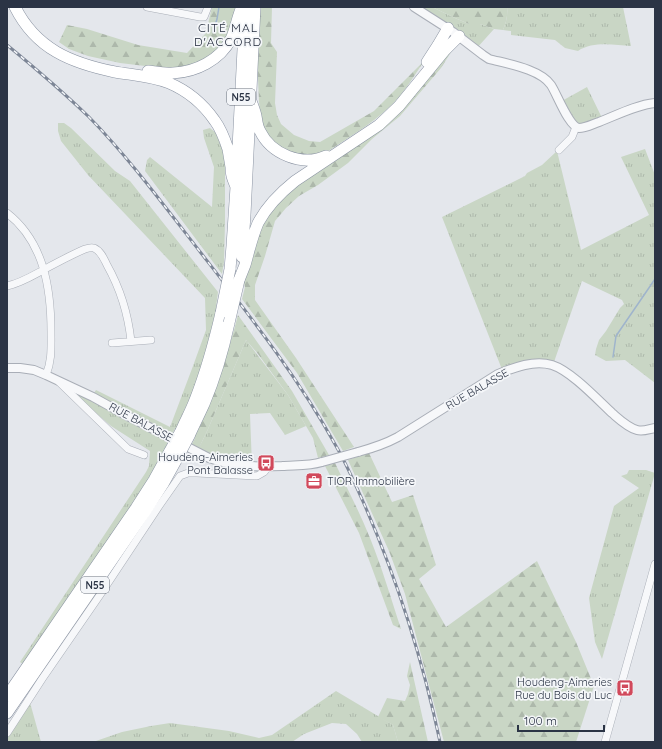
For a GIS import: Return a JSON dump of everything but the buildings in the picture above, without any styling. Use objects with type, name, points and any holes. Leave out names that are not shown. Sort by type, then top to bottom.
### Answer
[{"type":"highway","points":[[15,7],[19,15],[33,33],[51,49],[63,56],[91,66],[163,81],[179,88],[194,98],[216,122],[222,134],[228,148],[232,176],[236,188]]},
{"type":"highway","points":[[21,7],[28,19],[38,31],[55,46],[66,52],[92,62],[161,73],[172,73],[194,70],[214,59],[224,50],[236,27],[242,7]]},
{"type":"highway","name":"N55","points":[[185,433],[215,341],[230,269],[246,7]]},
{"type":"highway","name":"N55","points":[[7,713],[163,484],[175,453],[185,433],[204,404],[216,373],[224,346],[239,280],[243,249],[255,7]]},
{"type":"highway","points":[[251,101],[259,130],[264,138],[276,150],[303,160],[313,160],[325,156],[376,122],[396,103],[420,72],[448,28]]},
{"type":"highway","points":[[239,280],[258,225],[274,199],[295,181],[379,125],[399,106],[445,50],[459,36]]},
{"type":"highway","name":"N55","points":[[7,696],[154,480],[175,453]]},
{"type":"street","points":[[147,7],[200,17],[204,17],[208,7]]},
{"type":"street","points":[[414,7],[448,28],[490,59],[538,74],[546,79],[557,95],[570,121],[576,127],[579,128],[588,126],[638,107],[655,103]]},
{"type":"street","points":[[559,150],[572,137],[576,127]]},
{"type":"street","points":[[7,213],[26,231],[44,269],[48,286],[51,317],[51,359],[46,375]]},
{"type":"street","points":[[7,286],[27,279],[85,249],[94,248],[103,257],[123,298],[131,341]]},
{"type":"street","points":[[112,343],[151,340]]},
{"type":"street","name":"RUE BALASSE","points":[[7,368],[34,370],[56,379],[210,458],[233,465],[268,467],[304,465],[322,462],[374,448],[398,437],[498,374],[514,368],[534,364],[552,365],[563,370],[624,423],[632,428],[638,430],[655,428]]},
{"type":"street","name":"RUE BALASSE","points":[[56,379],[128,448],[144,456]]},
{"type":"street","points":[[7,733],[180,476],[188,473],[257,476],[264,472],[268,467]]},
{"type":"street","points":[[605,742],[655,564]]},
{"type":"green space","points":[[212,7],[238,7],[233,29],[217,51],[198,64],[170,69],[120,63],[88,56],[69,49],[59,42],[67,25],[87,29],[138,45],[187,53],[206,33]]},
{"type":"green space","points":[[260,7],[272,7],[271,43],[277,52],[275,103],[277,115],[281,124],[294,135],[309,141],[320,142],[374,111],[424,61],[406,88],[392,105],[366,126],[330,150],[324,153],[303,155],[288,151],[276,144],[267,135],[261,121],[257,55]]},
{"type":"green space","points":[[414,7],[432,7],[469,24],[480,24],[494,29],[476,49]]},
{"type":"green space","points":[[432,7],[507,7],[507,16],[503,30],[494,29],[480,24],[469,24]]},
{"type":"green space","points":[[507,7],[623,7],[631,46],[597,45],[578,51],[565,48],[555,40],[511,35],[511,31],[503,30]]},
{"type":"green space","points":[[455,46],[441,68],[400,116],[372,139],[348,163],[318,185],[299,196],[275,221],[255,285],[255,300],[296,358],[354,447],[343,451],[297,373],[242,299],[245,287],[243,280],[260,226],[291,187],[373,131]]},
{"type":"green space","points":[[587,87],[603,120],[579,128],[560,102]]},
{"type":"green space","points":[[58,123],[64,123],[71,128],[115,171],[130,181],[218,292],[216,307],[217,318],[208,353],[181,424],[172,434],[94,393],[96,390],[170,427],[206,330],[205,298],[88,175],[61,141],[58,131]]},
{"type":"green space","points":[[210,128],[216,133],[225,157],[224,262],[222,274],[145,171],[147,160],[150,157],[212,207],[214,167],[204,138],[203,130]]},
{"type":"green space","points":[[645,149],[655,175],[655,383],[625,360],[606,361],[595,355],[599,340],[624,304],[622,300],[582,281],[554,362],[503,372],[442,217],[525,176],[527,173],[542,165],[557,151],[581,250],[649,215],[621,157]]},
{"type":"green space","points":[[238,315],[292,391],[329,455],[318,458],[313,438],[288,395],[246,340],[199,448],[192,444],[224,360]]},
{"type":"green space","points":[[246,340],[288,395],[306,426],[285,435],[270,413],[250,414],[252,466],[241,461],[218,457],[199,448]]},
{"type":"green space","points":[[75,391],[169,440],[153,474],[24,665],[20,662],[149,466],[150,451],[111,426],[74,394]]},
{"type":"green space","points":[[369,453],[392,502],[413,495],[436,565],[419,579],[446,627],[537,561],[576,642],[594,686],[576,742],[444,742],[405,594],[389,551],[348,460]]},
{"type":"green space","points":[[335,463],[370,538],[401,629],[393,625],[359,533],[325,466]]},
{"type":"green space","points":[[629,470],[646,470],[655,473],[602,659],[595,642],[589,598],[614,506],[639,488],[621,476],[627,474]]},
{"type":"green space","points":[[410,662],[428,742],[398,742],[393,725],[378,717],[387,698],[405,701],[410,685],[407,676]]},
{"type":"green space","points":[[336,691],[393,725],[398,742],[362,742],[357,734],[346,724],[332,723],[304,734],[292,742],[93,742],[122,732],[170,723],[229,731],[259,738],[272,735]]},
{"type":"green space","points":[[29,699],[41,742],[7,742],[7,733]]},
{"type":"waterway","points":[[213,32],[219,7]]},
{"type":"waterway","points":[[613,357],[616,336],[655,279]]},
{"type":"railway","points":[[7,45],[49,80],[89,117],[133,166],[255,323],[306,395],[340,453],[377,535],[399,593],[418,652],[440,742]]},
{"type":"place","name":"Houdeng-Aimeries Pont Balasse","points":[[266,463]]},
{"type":"place","name":"TIOR Immobilière","points":[[314,481]]},
{"type":"place","name":"Houdeng-Aimeries Rue du Bois du Luc","points":[[625,688]]},
{"type":"district","name":"CITÉ MAL D'ACCORD","points":[[228,35]]}]
